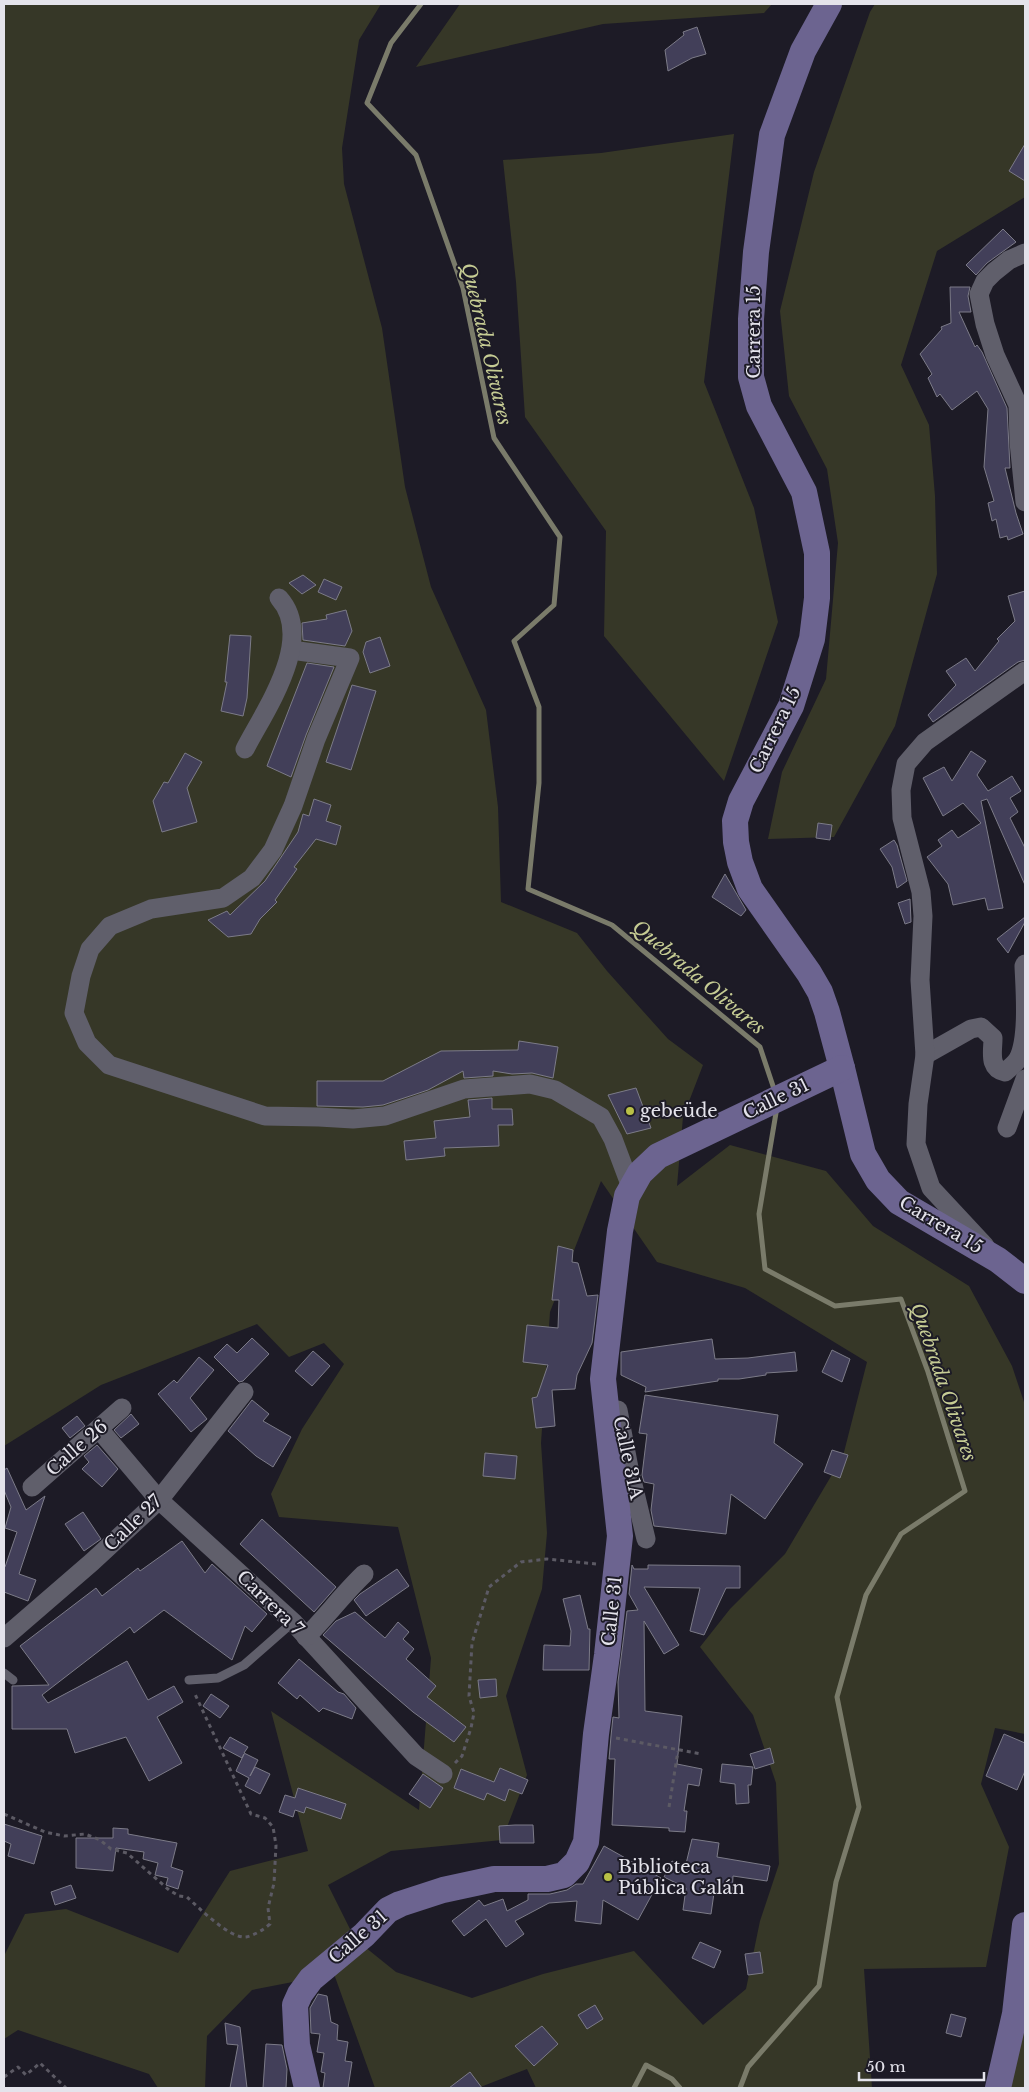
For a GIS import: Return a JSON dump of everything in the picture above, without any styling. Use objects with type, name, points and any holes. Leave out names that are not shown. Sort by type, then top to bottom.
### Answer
[{"type":"main road","name":"Carrera 15","points":[[829,4],[803,51],[772,136],[756,252],[751,319],[751,377],[759,406],[804,492],[817,553],[817,598],[812,639],[791,706],[741,801],[735,821],[736,842],[740,862],[750,889],[809,973],[820,992],[827,1012],[835,1071],[863,1154],[878,1180],[899,1202],[998,1260],[1025,1280]]},
{"type":"main road","name":"Calle 31","points":[[307,2088],[297,2045],[295,2005],[300,1994],[311,1979],[364,1935],[388,1910],[400,1904],[443,1890],[494,1879],[546,1879],[564,1875],[577,1862],[586,1842],[596,1734],[608,1655],[620,1536],[604,1380],[620,1231],[627,1196],[640,1172],[658,1156],[835,1071]]},
{"type":"main road","points":[[998,2088],[1015,2014],[1025,1925]]},
{"type":"street","points":[[1025,253],[1009,260],[994,272],[985,281],[979,294],[985,324],[995,355],[1022,407],[1020,442],[1025,502]]},
{"type":"street","points":[[245,749],[284,675],[291,650],[292,627],[289,611],[279,598]]},
{"type":"street","points":[[291,650],[350,658],[316,739],[293,806],[273,850],[252,878],[223,898],[151,909],[110,926],[90,949],[81,976],[74,1013],[87,1043],[109,1065],[265,1116],[353,1119],[385,1116],[464,1089],[530,1084],[555,1090],[601,1117],[613,1139],[631,1187]]},
{"type":"street","points":[[998,1260],[931,1188],[916,1144],[918,1104],[925,1055],[920,980],[924,939],[922,892],[902,818],[901,790],[903,773],[910,757],[925,742],[1025,671]]},
{"type":"street","points":[[925,1055],[971,1029],[981,1027],[993,1038],[992,1064],[998,1070],[1005,1072],[1012,1066],[1019,1057],[1025,1040],[1025,964]]},
{"type":"street","points":[[1007,1128],[1025,1079]]},
{"type":"street","name":"Calle 31A","points":[[604,1380],[617,1404],[629,1468],[646,1539]]},
{"type":"street","name":"Calle 27","points":[[4,1638],[92,1562],[159,1500],[244,1392]]},
{"type":"street","name":"Calle 26","points":[[32,1487],[122,1408]]},
{"type":"street","name":"Carrera 7","points":[[99,1429],[159,1500],[293,1622],[416,1756],[443,1774]]},
{"type":"street","points":[[306,1637],[364,1574]]},
{"type":"lane","points":[[189,1680],[218,1678],[244,1665],[293,1622]]},
{"type":"lane","points":[[4,1673],[13,1680]]},
{"type":"path","points":[[443,1774],[462,1756],[471,1728],[474,1713],[469,1696],[472,1643],[489,1587],[521,1562],[547,1559],[617,1566]]},
{"type":"path","points":[[4,1814],[45,1832],[64,1836],[85,1834],[100,1840],[112,1849],[127,1853],[170,1890],[179,1896],[187,1898],[229,1932],[243,1937],[258,1933],[270,1924],[268,1908],[274,1883],[276,1845],[273,1827],[265,1818],[252,1814],[189,1680]]},
{"type":"path","points":[[629,1741],[701,1754]]},
{"type":"path","points":[[669,1807],[678,1751]]},
{"type":"path","points":[[4,2078],[18,2067],[26,2075],[40,2063],[66,2088]]},
{"type":"green space","points":[[4,4],[381,4],[359,40],[342,148],[344,184],[382,328],[405,487],[431,587],[486,710],[498,807],[501,902],[577,933],[607,971],[668,1039],[703,1065],[683,1117],[677,1186],[730,1145],[826,1171],[873,1226],[969,1286],[1012,1366],[1025,1405],[1025,1734],[995,1728],[981,1784],[1009,1847],[986,1967],[864,1969],[872,2088],[536,2088],[527,2069],[478,2088],[375,2088],[334,1974],[252,1990],[207,2036],[205,2088],[158,2088],[149,2074],[18,2030],[4,2039],[4,1956],[25,1914],[66,1909],[178,1953],[230,1871],[308,1851],[271,1711],[419,1810],[431,1658],[398,1527],[279,1517],[271,1494],[302,1429],[344,1364],[324,1343],[289,1357],[257,1324],[101,1385],[4,1446]],"holes":[[[601,1181],[657,1262],[745,1288],[867,1362],[843,1456],[785,1554],[730,1609],[700,1647],[753,1715],[776,1783],[779,1864],[760,1921],[746,1989],[703,2025],[634,1951],[543,1974],[472,1998],[396,1972],[355,1939],[328,1885],[391,1851],[502,1840],[527,1775],[506,1696],[542,1589],[547,1533],[541,1443],[550,1312]]]},
{"type":"green space","points":[[460,4],[772,4],[764,13],[603,24],[416,67]]},
{"type":"green space","points":[[875,4],[1025,4],[1025,197],[937,251],[901,365],[929,425],[935,496],[937,574],[895,726],[834,837],[768,839],[782,772],[826,679],[838,543],[827,469],[789,396],[780,311],[814,172],[870,12]]},
{"type":"green space","points":[[734,134],[704,382],[754,508],[778,622],[724,781],[604,636],[606,531],[525,417],[516,282],[503,160],[601,153]]},
{"type":"green space","points":[[1025,2022],[1025,2088],[1004,2088]]},
{"type":"building","points":[[697,27],[706,54],[692,58],[668,71],[665,50],[684,35],[683,32]]},
{"type":"building","points":[[1025,144],[1025,181],[1009,171]]},
{"type":"building","points":[[1003,229],[1016,242],[987,263],[976,275],[966,265]]},
{"type":"building","points":[[950,287],[970,287],[968,296],[971,312],[959,312],[975,347],[977,345],[982,352],[1007,408],[1010,468],[1005,468],[1023,534],[1008,540],[1007,536],[1000,538],[996,519],[992,521],[988,503],[994,501],[984,467],[988,409],[977,391],[952,410],[940,394],[937,397],[928,378],[932,374],[920,354],[942,329],[941,327],[951,323]]},
{"type":"building","points":[[303,575],[316,585],[302,594],[289,583]]},
{"type":"building","points":[[324,579],[342,587],[336,600],[318,592]]},
{"type":"building","points":[[1025,591],[1025,660],[1018,662],[933,722],[928,715],[956,685],[946,671],[966,658],[975,671],[999,641],[997,639],[1015,621],[1008,596]]},
{"type":"building","points":[[346,610],[352,631],[345,646],[303,640],[302,623],[327,619],[326,615]]},
{"type":"building","points":[[230,635],[251,636],[247,698],[243,716],[221,711],[227,682],[225,682]]},
{"type":"building","points":[[380,637],[390,666],[370,673],[363,652],[366,642]]},
{"type":"building","points":[[307,663],[334,667],[291,777],[267,766]]},
{"type":"building","points":[[352,685],[376,691],[351,770],[326,762]]},
{"type":"building","points":[[971,751],[986,761],[977,775],[988,791],[1012,776],[1021,791],[1010,798],[1018,812],[1010,818],[1025,848],[1025,885],[987,799],[981,801],[1003,908],[988,910],[985,898],[953,905],[948,884],[927,857],[942,846],[938,840],[952,830],[958,838],[981,823],[963,803],[943,816],[923,778],[944,767],[952,781]]},
{"type":"building","points":[[185,753],[202,762],[187,788],[197,822],[162,832],[153,801],[164,782],[168,783]]},
{"type":"building","points":[[314,799],[331,805],[326,821],[341,826],[336,845],[316,839],[294,867],[297,869],[275,900],[277,902],[260,919],[251,934],[228,937],[208,920],[227,911],[230,915],[265,881],[298,832],[303,814],[309,816]]},
{"type":"building","points":[[818,823],[832,825],[830,840],[816,838]]},
{"type":"building","points":[[894,840],[907,881],[897,888],[892,867],[880,849]]},
{"type":"building","points":[[725,874],[746,910],[741,916],[712,897]]},
{"type":"building","points":[[910,899],[911,922],[905,924],[898,903]]},
{"type":"building","points":[[1025,917],[1025,922],[1008,953],[997,939]]},
{"type":"building","points":[[519,1041],[558,1047],[553,1078],[532,1073],[512,1074],[493,1071],[493,1076],[464,1078],[463,1071],[428,1090],[383,1105],[363,1107],[317,1106],[317,1081],[383,1081],[441,1051],[518,1050]]},
{"type":"building","name":"gebeüde","points":[[636,1088],[651,1128],[627,1134],[608,1095]]},
{"type":"building","points":[[492,1098],[492,1109],[512,1109],[513,1125],[498,1125],[499,1146],[444,1148],[445,1156],[406,1160],[404,1141],[436,1138],[434,1121],[470,1117],[468,1100]]},
{"type":"building","points":[[558,1246],[573,1250],[572,1262],[578,1263],[587,1296],[598,1295],[592,1343],[577,1375],[575,1389],[552,1390],[555,1426],[536,1428],[532,1398],[537,1397],[548,1365],[523,1362],[527,1325],[558,1328],[559,1300],[552,1300]]},
{"type":"building","points":[[252,1338],[269,1354],[243,1381],[239,1382],[214,1357],[227,1344],[237,1353]]},
{"type":"building","points":[[712,1339],[715,1359],[748,1358],[795,1352],[797,1371],[766,1373],[766,1375],[739,1379],[718,1379],[718,1381],[645,1392],[646,1387],[621,1375],[621,1352]]},
{"type":"building","points":[[832,1350],[850,1359],[842,1382],[822,1372]]},
{"type":"building","points":[[313,1351],[330,1366],[312,1386],[295,1371]]},
{"type":"building","points":[[199,1357],[214,1370],[190,1398],[207,1419],[191,1432],[158,1394],[174,1380],[177,1383]]},
{"type":"building","points":[[645,1395],[778,1415],[774,1443],[803,1464],[765,1519],[731,1494],[726,1534],[654,1526],[651,1510],[654,1484],[644,1482],[642,1475],[647,1434],[639,1433]]},
{"type":"building","points":[[252,1400],[269,1414],[263,1421],[291,1437],[273,1467],[256,1456],[228,1431]]},
{"type":"building","points":[[131,1414],[139,1424],[121,1438],[114,1430]]},
{"type":"building","points":[[77,1416],[85,1426],[70,1438],[62,1428]]},
{"type":"building","points":[[97,1445],[118,1469],[102,1487],[82,1469],[89,1462],[84,1456]]},
{"type":"building","points":[[832,1450],[848,1455],[840,1478],[824,1472]]},
{"type":"building","points":[[485,1453],[517,1456],[515,1479],[483,1476]]},
{"type":"building","points":[[7,1468],[26,1510],[45,1496],[19,1574],[36,1580],[28,1601],[4,1592],[4,1567],[17,1532],[5,1528],[11,1507],[4,1490],[4,1470]]},
{"type":"building","points":[[83,1512],[101,1539],[84,1551],[65,1524]]},
{"type":"building","points":[[262,1519],[336,1587],[314,1612],[240,1544]]},
{"type":"building","points":[[182,1541],[205,1573],[212,1564],[267,1614],[252,1632],[245,1626],[232,1660],[164,1610],[134,1633],[130,1627],[42,1695],[48,1703],[127,1661],[148,1700],[174,1686],[183,1702],[157,1717],[182,1763],[149,1781],[126,1737],[75,1753],[67,1729],[12,1729],[12,1686],[49,1685],[20,1646],[96,1588],[102,1596],[138,1568],[140,1571]]},
{"type":"building","points":[[632,1565],[634,1569],[648,1569],[648,1565],[740,1566],[740,1588],[726,1588],[704,1635],[690,1631],[700,1588],[644,1587],[679,1645],[664,1654],[644,1621],[645,1711],[682,1716],[677,1764],[702,1769],[699,1786],[688,1784],[684,1811],[687,1811],[685,1832],[669,1831],[669,1828],[612,1825],[615,1759],[609,1759],[613,1717],[619,1718],[618,1682],[627,1611],[638,1610],[629,1594]]},
{"type":"building","points":[[397,1569],[409,1586],[366,1616],[354,1600]]},
{"type":"building","points":[[580,1595],[588,1629],[590,1629],[589,1670],[543,1670],[544,1645],[570,1646],[571,1631],[563,1599]]},
{"type":"building","points":[[355,1612],[385,1638],[398,1622],[409,1632],[403,1639],[414,1649],[406,1659],[436,1686],[427,1697],[466,1727],[454,1742],[413,1712],[323,1635],[336,1621]]},
{"type":"building","points":[[299,1659],[338,1692],[344,1694],[356,1708],[352,1719],[323,1708],[319,1712],[300,1695],[297,1699],[278,1683]]},
{"type":"building","points":[[496,1679],[497,1696],[480,1698],[478,1680]]},
{"type":"building","points":[[211,1694],[229,1706],[220,1718],[203,1706]]},
{"type":"building","points":[[1004,1734],[1025,1743],[1025,1771],[1017,1790],[986,1776]]},
{"type":"building","points":[[230,1737],[248,1747],[244,1753],[258,1760],[250,1776],[255,1767],[270,1774],[260,1794],[245,1786],[249,1778],[236,1771],[244,1754],[242,1758],[223,1748]]},
{"type":"building","points":[[770,1748],[774,1763],[755,1769],[750,1754]]},
{"type":"building","points":[[722,1764],[753,1767],[751,1785],[748,1785],[749,1803],[736,1804],[735,1784],[720,1782]]},
{"type":"building","points":[[500,1768],[528,1780],[522,1794],[509,1789],[505,1801],[487,1793],[484,1800],[454,1788],[461,1769],[494,1782]]},
{"type":"building","points":[[423,1774],[443,1788],[430,1808],[409,1794]]},
{"type":"building","points":[[298,1788],[346,1804],[341,1819],[306,1807],[304,1813],[295,1810],[293,1817],[279,1812],[285,1795],[295,1798]]},
{"type":"building","points":[[4,1824],[42,1836],[34,1864],[8,1856],[11,1844],[4,1841]]},
{"type":"building","points":[[533,1825],[534,1843],[500,1843],[499,1826]]},
{"type":"building","points":[[113,1828],[128,1829],[128,1834],[177,1843],[171,1867],[183,1871],[178,1889],[166,1885],[168,1878],[155,1875],[158,1863],[143,1859],[144,1852],[116,1848],[113,1871],[76,1868],[76,1838],[113,1838]]},
{"type":"building","points":[[692,1839],[719,1843],[717,1857],[770,1866],[767,1881],[733,1876],[732,1895],[714,1893],[711,1914],[683,1910],[686,1888],[664,1877],[672,1861],[685,1868]]},
{"type":"building","points":[[604,1846],[661,1878],[638,1920],[603,1900],[601,1924],[575,1921],[577,1901],[549,1903],[515,1921],[524,1934],[506,1947],[486,1919],[464,1936],[452,1921],[479,1900],[484,1906],[503,1899],[507,1911],[528,1900],[528,1894],[550,1894],[567,1890],[576,1884],[583,1884]]},
{"type":"building","points":[[71,1885],[76,1898],[55,1905],[51,1892]]},
{"type":"building","points":[[700,1942],[721,1951],[714,1968],[692,1958]]},
{"type":"building","points":[[760,1952],[763,1973],[748,1975],[745,1954]]},
{"type":"building","points":[[318,1994],[327,1996],[331,2022],[338,2025],[337,2040],[348,2042],[345,2061],[352,2062],[348,2088],[323,2088],[325,2073],[321,2072],[324,2053],[317,2052],[320,2034],[311,2033],[310,2008]]},
{"type":"building","points":[[595,2005],[603,2019],[587,2029],[578,2015]]},
{"type":"building","points":[[951,2014],[966,2018],[961,2037],[946,2033]]},
{"type":"building","points":[[225,2023],[240,2027],[247,2088],[230,2088],[238,2045],[227,2044]]},
{"type":"building","points":[[542,2026],[558,2044],[534,2066],[515,2046]]},
{"type":"building","points":[[266,2044],[282,2045],[287,2069],[286,2088],[263,2088]]},
{"type":"building","points":[[470,2072],[482,2088],[449,2088]]},
{"type":"waterway","name":"Quebrada Olivares","points":[[421,4],[391,43],[367,103],[416,155],[463,288],[494,438],[560,537],[554,605],[514,641],[539,707],[539,783],[528,889],[612,925],[760,1047],[775,1092]]},
{"type":"waterway","name":"Quebrada Olivares","points":[[740,2088],[748,2067],[819,1986],[836,1882],[859,1807],[837,1697],[866,1595],[901,1534],[965,1491],[928,1372],[901,1299],[835,1306],[765,1269],[759,1214],[777,1107]]},
{"type":"waterway","name":"Quebrada Olivares","points":[[634,2088],[646,2065],[672,2079],[680,2088]]},
{"type":"place","name":"gebeüde","points":[[630,1111]]},
{"type":"place","name":"Biblioteca Pública Galán","points":[[608,1877]]}]
